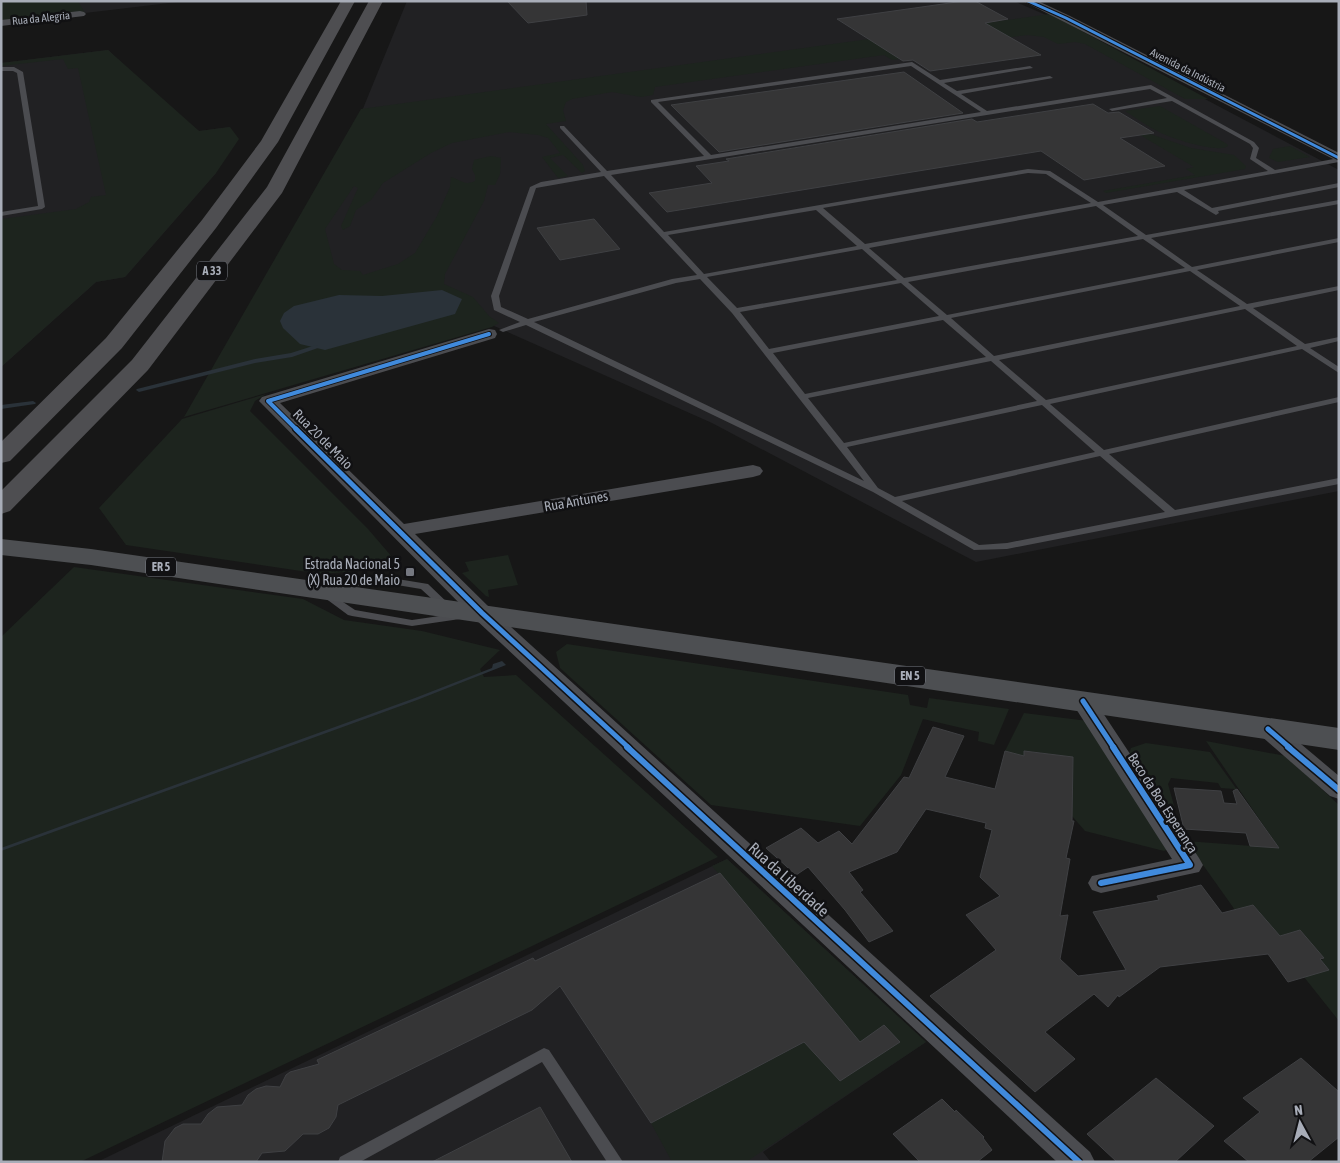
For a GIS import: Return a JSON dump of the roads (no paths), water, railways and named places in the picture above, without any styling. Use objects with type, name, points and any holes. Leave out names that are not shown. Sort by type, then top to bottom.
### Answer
[{"type":"highway","name":"A 33","points":[[1,456],[114,343],[210,224],[269,142],[348,1]]},
{"type":"highway","name":"A 33","points":[[1,506],[140,365],[275,189],[376,1]]},
{"type":"main road","name":"ER 5","points":[[1,547],[91,557],[482,614]]},
{"type":"main road","name":"EN 5","points":[[482,614],[1339,739]]},
{"type":"street","name":"Avenida da Indústria","points":[[1028,1],[1066,18],[1339,159]]},
{"type":"street","name":"Rua da Alegria","points":[[1,22],[80,14]]},
{"type":"street","name":"Rua 20 de Maio","points":[[482,614],[268,401],[496,332]]},
{"type":"street","name":"Rua Antunes","points":[[399,531],[753,471]]},
{"type":"street","name":"Rua da Liberdade","points":[[482,614],[1079,1162]]},
{"type":"street","name":"Beco da Boa Esperança","points":[[1083,701],[1190,866],[1101,882]]},
{"type":"street","points":[[1268,729],[1339,790]]},
{"type":"lane","points":[[932,77],[1023,63]]},
{"type":"lane","points":[[709,157],[653,101],[912,64],[986,113]]},
{"type":"lane","points":[[939,82],[1030,68]]},
{"type":"lane","points":[[1,69],[14,69],[20,72],[42,207],[1,214]]},
{"type":"lane","points":[[948,88],[1040,73]]},
{"type":"lane","points":[[956,93],[1050,78]]},
{"type":"lane","points":[[1274,172],[1253,159],[1256,148],[1252,143],[1151,87],[606,174],[533,187],[495,296],[497,308],[876,490],[977,548],[1008,546],[1339,481]]},
{"type":"lane","points":[[1112,108],[1172,99]]},
{"type":"lane","points":[[562,127],[735,311],[876,490]]},
{"type":"lane","points":[[496,332],[527,322],[702,276],[1179,190],[1339,159]]},
{"type":"lane","points":[[662,234],[1028,171],[1048,172],[1146,237],[1245,308],[1339,371]]},
{"type":"lane","points":[[1212,210],[1339,185]]},
{"type":"lane","points":[[1179,190],[1229,222]]},
{"type":"lane","points":[[735,311],[1339,202]]},
{"type":"lane","points":[[817,207],[1172,514]]},
{"type":"lane","points":[[768,352],[1339,240]]},
{"type":"lane","points":[[803,397],[1339,288]]},
{"type":"lane","points":[[842,446],[1339,339]]},
{"type":"lane","points":[[892,500],[1339,399]]},
{"type":"lane","points":[[320,590],[352,613],[412,623],[482,614]]},
{"type":"lane","points":[[344,1162],[544,1054],[616,1162]]},
{"type":"waterway","points":[[139,390],[255,361],[292,355],[316,347]]},
{"type":"waterway","points":[[1,407],[33,403]]},
{"type":"place","name":"Estrada Nacional 5 (X) Rua 20 de Maio","points":[[410,572]]}]
